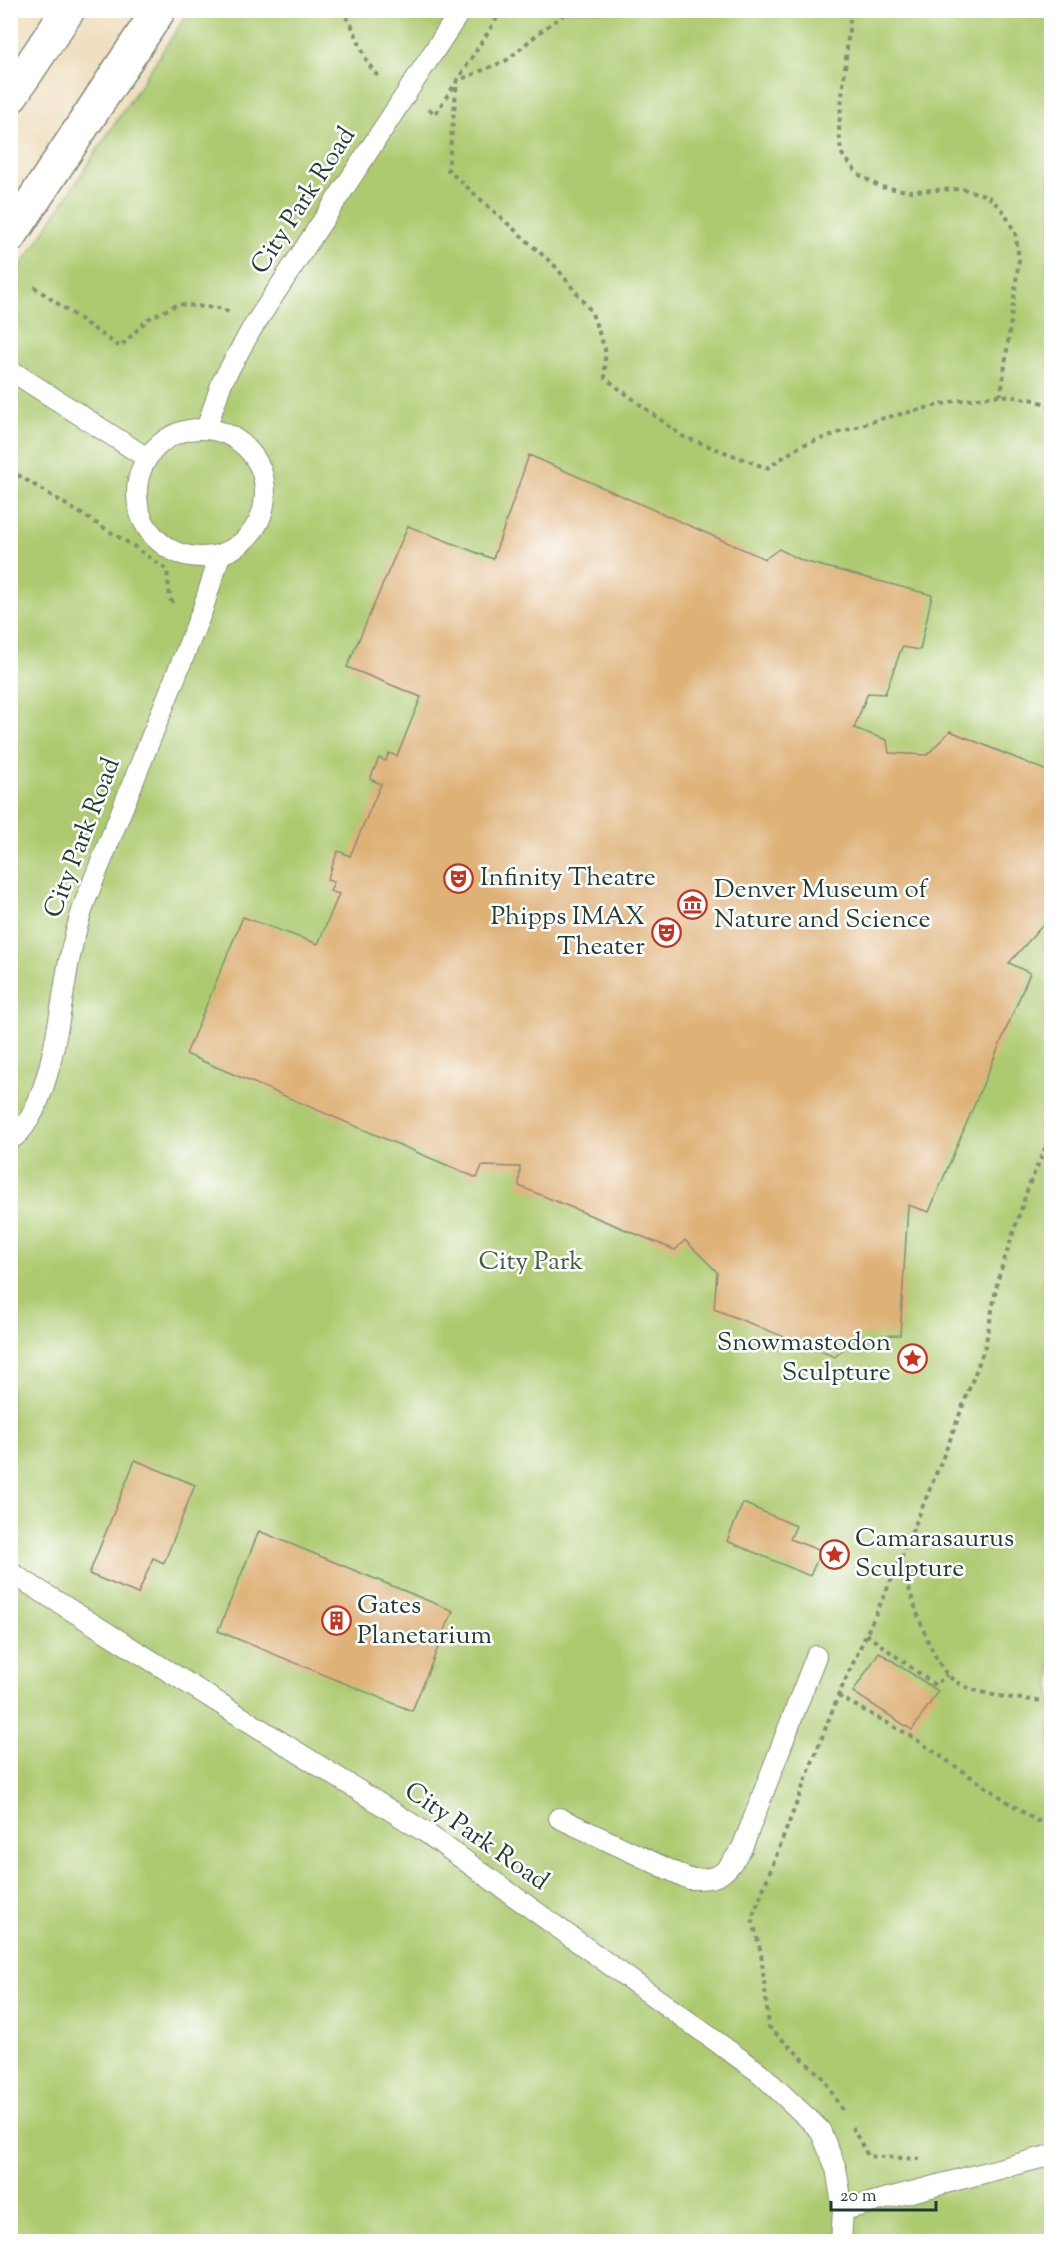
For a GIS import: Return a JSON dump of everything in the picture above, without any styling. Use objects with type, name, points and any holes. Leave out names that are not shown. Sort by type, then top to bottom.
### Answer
[{"type":"main road","points":[[10,97],[68,10]]},
{"type":"main road","points":[[10,236],[159,10]]},
{"type":"lane","name":"City Park Road","points":[[206,429],[222,382],[251,330],[461,10]]},
{"type":"lane","points":[[10,370],[147,458]]},
{"type":"lane","points":[[206,429],[224,433],[243,444],[257,462],[265,483],[264,505],[255,528],[240,545],[220,555],[197,557],[175,552],[156,539],[143,521],[137,499],[138,477],[147,458],[164,440],[184,431],[206,429]]},
{"type":"lane","name":"City Park Road","points":[[10,1140],[21,1134],[43,1089],[56,1043],[73,943],[86,898],[201,611],[220,555]]},
{"type":"lane","name":"City Park Road","points":[[10,1572],[424,1832],[760,2073],[820,2130],[836,2168],[843,2210],[841,2241]]},
{"type":"lane","points":[[559,1818],[689,1879],[710,1879],[728,1869],[742,1848],[816,1656]]},
{"type":"lane","points":[[843,2210],[1052,2155]]},
{"type":"path","points":[[502,10],[457,81],[448,170],[556,267],[591,311],[605,349],[605,378],[682,436],[767,468],[802,445],[880,420],[955,401],[1001,395],[1035,400],[1052,407]]},
{"type":"path","points":[[851,10],[839,126],[841,153],[858,174],[880,187],[910,191],[963,189],[988,196],[1003,211],[1015,232],[1019,259],[1001,395]]},
{"type":"path","points":[[34,286],[120,346],[148,319],[178,304],[224,309],[251,330]]},
{"type":"path","points":[[10,470],[135,547],[167,570],[170,600],[201,611]]},
{"type":"path","points":[[845,2116],[823,2078],[769,2027],[760,1953],[752,1918],[838,1696],[900,1562],[948,1445],[984,1347],[998,1279],[1029,1185],[1052,1133]]},
{"type":"path","points":[[900,1562],[931,1646],[947,1675],[974,1691],[1025,1700],[1052,1701]]},
{"type":"path","points":[[866,1634],[935,1685],[947,1675]]},
{"type":"path","points":[[838,1696],[911,1736],[1036,1821],[1052,1819]]},
{"type":"path","points":[[851,2126],[868,2156],[921,2160]]},
{"type":"green space","name":"City Park","points":[[189,11],[1051,11],[1051,2241],[11,2241],[10,283]]},
{"type":"building","name":"Denver Museum of Nature and Science","points":[[529,455],[765,559],[779,549],[803,561],[932,595],[920,650],[902,647],[885,694],[868,693],[854,728],[887,740],[889,753],[927,755],[950,731],[1052,773],[1052,915],[1009,963],[1030,973],[929,1212],[908,1205],[900,1335],[857,1336],[835,1357],[714,1309],[717,1272],[685,1240],[675,1250],[519,1186],[520,1167],[482,1166],[477,1178],[186,1054],[243,917],[318,944],[339,894],[330,891],[334,882],[327,880],[338,851],[350,856],[381,784],[370,779],[379,758],[386,761],[389,753],[397,756],[421,697],[347,667],[408,526],[493,559]]},
{"type":"building","points":[[135,1460],[195,1485],[164,1563],[153,1558],[138,1594],[89,1574]]},
{"type":"building","points":[[743,1503],[796,1526],[790,1539],[821,1551],[810,1576],[727,1541]]},
{"type":"building","name":"Gates Planetarium","points":[[259,1531],[453,1611],[412,1711],[218,1631]]},
{"type":"building","points":[[879,1652],[938,1691],[912,1730],[853,1692]]},
{"type":"place","name":"Infinity Theatre","points":[[459,878]]},
{"type":"place","name":"Denver Museum of Nature and Science","points":[[693,905]]},
{"type":"place","name":"Phipps IMAX Theater","points":[[666,932]]},
{"type":"place","name":"Snowmastodon Sculpture","points":[[912,1358]]},
{"type":"place","name":"Camarasaurus Sculpture","points":[[834,1554]]},
{"type":"place","name":"Gates Planetarium","points":[[336,1621]]}]
